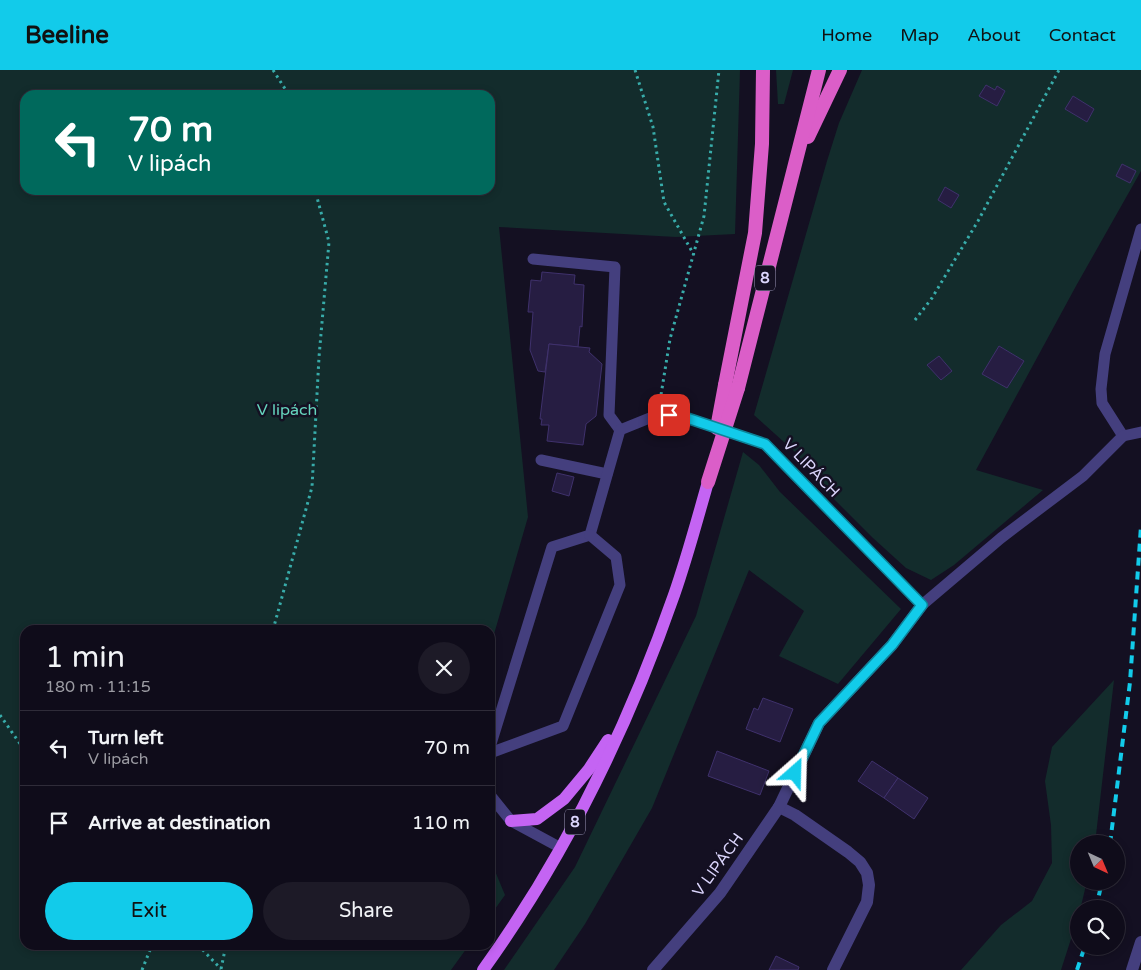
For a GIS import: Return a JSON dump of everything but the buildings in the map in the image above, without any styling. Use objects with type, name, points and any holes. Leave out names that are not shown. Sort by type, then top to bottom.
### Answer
[{"type":"highway","points":[[731,386],[756,225],[762,144],[763,70]]},
{"type":"highway","name":"8","points":[[708,482],[731,386],[793,169],[819,70]]},
{"type":"highway","name":"8","points":[[793,169],[840,70]]},
{"type":"main road","name":"8","points":[[483,970],[510,933],[561,848],[631,707],[675,594],[708,482]]},
{"type":"main road","points":[[511,821],[537,818],[564,799],[589,769],[631,707]]},
{"type":"street","name":"V LIPÁCH","points":[[653,970],[720,893],[780,807],[819,723],[892,645],[922,605]]},
{"type":"street","points":[[780,807],[848,852],[860,862],[867,873],[869,885],[867,902],[833,970]]},
{"type":"street","points":[[1132,970],[1141,942]]},
{"type":"lane","points":[[1141,229],[1105,354],[1101,389],[1102,402],[1123,436],[1141,432]]},
{"type":"lane","points":[[533,259],[615,267],[609,415],[620,430]]},
{"type":"lane","points":[[620,430],[657,415]]},
{"type":"lane","name":"V LIPÁCH","points":[[657,415],[681,416],[765,444],[922,605],[1000,538],[1083,476],[1123,436]]},
{"type":"lane","points":[[590,535],[620,430]]},
{"type":"lane","points":[[541,460],[607,474]]},
{"type":"lane","points":[[495,730],[552,547],[590,535]]},
{"type":"lane","points":[[495,751],[563,726],[620,585],[616,557],[590,535]]},
{"type":"lane","points":[[495,801],[511,821],[561,848]]},
{"type":"path","points":[[273,70],[287,90]]},
{"type":"path","points":[[636,70],[653,127],[664,202],[694,255]]},
{"type":"path","points":[[657,415],[670,339],[704,216],[719,70]]},
{"type":"path","points":[[915,320],[932,298],[978,221],[1059,70]]},
{"type":"path","points":[[274,625],[312,488],[318,357],[329,242],[316,195]]},
{"type":"path","points":[[0,714],[20,744]]},
{"type":"path","points":[[142,970],[150,950]]},
{"type":"path","points":[[203,950],[220,969]]},
{"type":"path","points":[[220,969],[225,950]]},
{"type":"green space","name":"V lipách","points":[[0,70],[740,70],[735,234],[676,237],[499,227],[528,517],[495,631],[495,625],[20,625],[20,950],[465,950],[451,970],[0,970]]},
{"type":"green space","points":[[776,70],[793,70],[784,104],[778,104]]},
{"type":"green space","points":[[862,70],[1141,70],[1141,171],[976,470],[1043,490],[954,565],[931,580],[906,568],[873,538],[832,497],[795,452],[754,415],[827,161],[839,123]]},
{"type":"green space","points":[[743,452],[759,465],[780,492],[901,609],[838,684],[779,656],[804,611],[749,570],[652,808],[585,924],[554,970],[504,970],[575,867],[696,616]]},
{"type":"green space","points":[[1114,680],[1096,835],[1070,835],[1070,890],[1085,890],[1082,900],[1070,900],[1070,942],[1061,970],[961,970],[1001,925],[1032,901],[1052,863],[1051,825],[1045,781],[1052,747]]},
{"type":"green space","points":[[495,871],[505,895],[495,909]]},
{"type":"railway","points":[[1111,835],[1130,682],[1141,526]]},
{"type":"railway","points":[[1098,900],[1100,890]]},
{"type":"railway","points":[[1077,970],[1082,955]]},
{"type":"route","points":[[669,415],[681,416],[765,444],[922,605],[892,645],[819,723],[795,773]]}]
